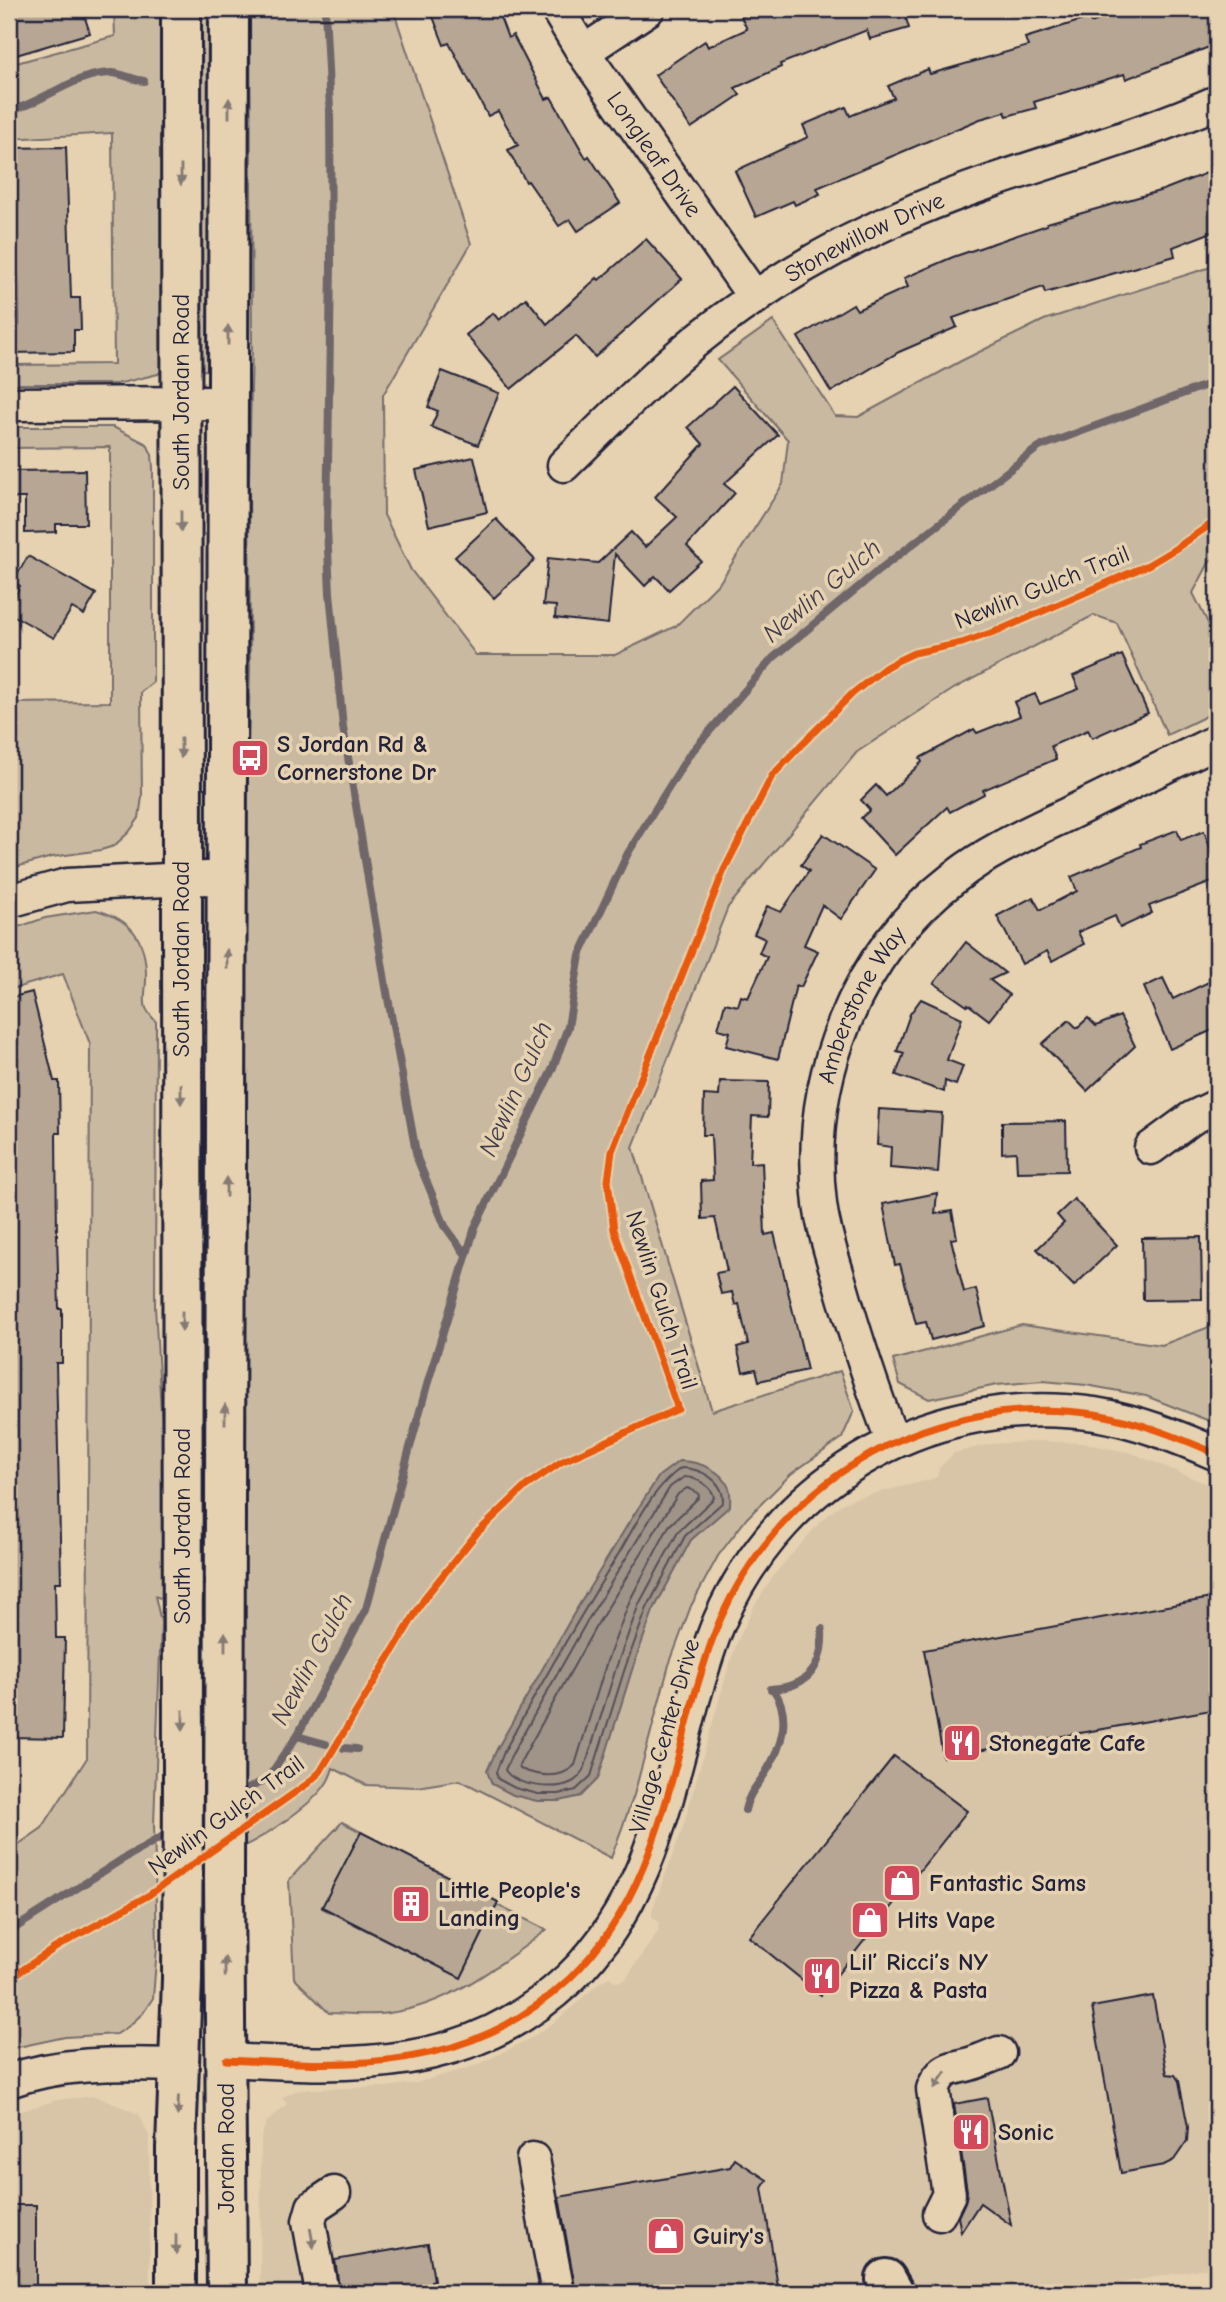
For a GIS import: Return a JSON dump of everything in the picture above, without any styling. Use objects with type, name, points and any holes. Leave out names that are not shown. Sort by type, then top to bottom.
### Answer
[{"type":"main road","name":"South Jordan Road","points":[[181,9],[182,1910]]},
{"type":"main road","name":"South Jordan Road","points":[[224,1878],[229,9]]},
{"type":"main road","name":"Jordan Road","points":[[224,1878],[227,2293]]},
{"type":"main road","name":"Jordan Road","points":[[176,2293],[176,2148],[182,1910]]},
{"type":"main road","points":[[182,1979],[204,2010],[208,2028],[226,2060]]},
{"type":"main road","points":[[884,2293],[886,2279],[894,2293]]},
{"type":"street","name":"Longleaf Drive","points":[[557,9],[583,52],[755,299]]},
{"type":"street","points":[[583,52],[648,9]]},
{"type":"street","name":"Stonewillow Drive","points":[[564,465],[670,363],[755,299],[842,245],[917,210],[1151,130],[1217,102]]},
{"type":"street","points":[[9,404],[227,403]]},
{"type":"street","name":"Amberstone Way","points":[[892,1442],[845,1303],[820,1206],[817,1153],[820,1115],[830,1063],[845,1019],[878,957],[920,908],[956,876],[1022,836],[1217,741]]},
{"type":"street","points":[[9,901],[67,885],[227,877]]},
{"type":"street","points":[[1151,1148],[1192,1118],[1217,1106]]},
{"type":"street","name":"Village Center Drive","points":[[226,2060],[322,2064],[393,2061],[439,2052],[506,2025],[569,1978],[615,1922],[645,1866],[705,1660],[720,1620],[746,1570],[784,1522],[810,1496],[850,1466],[892,1442],[952,1421],[998,1413],[1046,1410],[1094,1414],[1133,1422],[1161,1430],[1217,1454]]},
{"type":"street","points":[[939,2214],[949,2194],[933,2089],[937,2080],[955,2066],[970,2064],[999,2053]]},
{"type":"street","points":[[9,2081],[52,2069],[80,2066],[180,2065]]},
{"type":"street","points":[[533,2159],[558,2293]]},
{"type":"street","points":[[322,2293],[310,2221],[313,2207],[334,2193]]},
{"type":"shaded area","points":[[114,9],[166,9],[165,367],[158,374],[117,384],[9,384],[9,365],[114,364],[112,133],[9,139],[9,65],[115,36]]},
{"type":"shaded area","points":[[199,9],[214,9],[214,362],[207,370],[197,371]]},
{"type":"shaded area","points":[[250,9],[393,9],[471,244],[383,395],[384,515],[411,570],[476,655],[615,655],[676,626],[720,582],[783,484],[788,440],[718,360],[773,321],[835,416],[858,417],[1044,320],[1217,265],[1217,556],[1210,561],[1193,593],[1217,641],[1217,711],[1167,735],[1117,623],[1094,615],[955,688],[857,752],[728,907],[633,1147],[712,1411],[840,1371],[854,1411],[842,1438],[791,1474],[747,1518],[718,1556],[691,1606],[669,1665],[634,1795],[611,1858],[460,1780],[417,1787],[366,1785],[333,1768],[325,1786],[307,1804],[272,1830],[239,1848],[244,1713],[241,1037],[250,669]]},
{"type":"shaded area","points":[[9,427],[113,427],[147,444],[152,455],[153,468],[153,682],[141,692],[142,797],[139,818],[129,832],[114,846],[52,857],[9,869],[9,703],[110,702],[110,447],[9,448]]},
{"type":"shaded area","points":[[96,910],[120,920],[136,934],[146,966],[145,1005],[156,1022],[155,1306],[168,1601],[155,1596],[161,1622],[154,1825],[157,1948],[153,1998],[143,2013],[129,2026],[117,2034],[65,2037],[9,2049],[9,1851],[42,1828],[87,1758],[90,1044],[63,974],[9,990],[9,930],[45,918]]},
{"type":"shaded area","points":[[1217,1324],[1217,1424],[1146,1396],[1086,1385],[1043,1381],[997,1385],[929,1399],[900,1384],[893,1360],[1022,1325],[1162,1345]]},
{"type":"shaded area","points":[[1041,1441],[1083,1443],[1132,1453],[1217,1488],[1217,2266],[1065,2293],[260,2293],[261,2137],[266,2123],[287,2104],[282,2097],[310,2089],[386,2087],[416,2083],[477,2065],[529,2039],[556,2021],[609,1977],[616,1982],[625,1980],[658,1931],[659,1922],[652,1917],[652,1910],[682,1830],[727,1672],[737,1642],[754,1606],[776,1572],[821,1521],[852,1499],[937,1477],[939,1468],[954,1453],[990,1444]]},
{"type":"shaded area","points":[[342,1822],[361,1832],[322,1908],[461,1978],[497,1905],[547,1930],[473,1982],[433,2002],[382,2014],[329,2013],[294,1978],[289,1880]]},
{"type":"shaded area","points":[[95,2096],[139,2114],[149,2136],[150,2293],[9,2293],[9,2115],[57,2100]]},
{"type":"water","points":[[679,1461],[700,1465],[721,1476],[730,1490],[730,1506],[691,1540],[653,1611],[598,1779],[581,1796],[560,1801],[537,1801],[513,1795],[492,1784],[487,1771],[497,1749],[573,1615],[659,1476]]},
{"type":"building","points":[[9,9],[82,9],[90,33],[13,56],[9,43]]},
{"type":"building","points":[[430,9],[497,9],[508,38],[513,35],[546,99],[551,97],[586,158],[589,156],[620,203],[578,231],[570,219],[559,226],[528,181],[526,182],[508,150],[518,145],[498,111],[488,116],[449,43],[444,45]]},
{"type":"building","points":[[759,9],[918,10],[905,15],[909,28],[870,39],[867,30],[780,64],[781,67],[735,88],[740,95],[691,128],[655,75],[705,41],[708,47],[747,29],[741,17]]},
{"type":"building","points":[[1128,9],[1217,9],[1217,44],[1126,79],[1124,74],[1034,102],[1036,108],[1007,116],[1005,112],[980,119],[817,188],[820,194],[795,205],[793,201],[756,217],[735,171],[808,137],[803,125],[846,107],[850,116],[894,98],[888,86],[928,69],[930,74],[1028,46],[1025,38],[1089,18],[1091,23]]},
{"type":"building","points":[[66,147],[71,298],[80,298],[81,330],[74,330],[74,352],[9,353],[9,326],[19,325],[18,275],[10,275],[9,148]]},
{"type":"building","points":[[1217,169],[1217,230],[1173,247],[1175,256],[1045,293],[1043,287],[953,318],[957,327],[899,352],[831,392],[798,337],[853,304],[857,310],[908,287],[904,278],[953,257],[1047,223],[1163,190]]},
{"type":"building","points":[[646,239],[682,279],[595,357],[576,336],[511,389],[466,335],[493,313],[499,320],[526,298],[547,324],[597,278],[599,280]]},
{"type":"building","points":[[442,371],[499,393],[478,445],[431,427],[438,411],[428,407]]},
{"type":"building","points":[[733,386],[778,435],[724,484],[735,493],[687,546],[701,561],[669,590],[655,576],[645,586],[615,554],[608,624],[555,618],[556,606],[543,605],[548,558],[598,563],[631,532],[645,547],[677,517],[655,497],[703,444],[688,427]]},
{"type":"building","points":[[474,457],[487,512],[429,526],[416,470]]},
{"type":"building","points":[[85,470],[86,524],[56,524],[56,532],[25,533],[25,498],[10,498],[10,471]]},
{"type":"building","points":[[496,519],[535,560],[494,598],[455,557]]},
{"type":"building","points":[[28,556],[96,594],[84,615],[72,608],[54,638],[9,613],[9,607],[20,586],[13,582]]},
{"type":"building","points":[[1122,655],[1148,713],[1092,738],[1088,730],[1051,746],[1056,759],[983,790],[984,794],[950,812],[947,807],[895,855],[861,818],[870,810],[861,800],[876,785],[886,796],[922,762],[920,758],[974,729],[977,733],[1020,716],[1014,702],[1035,694],[1040,704],[1079,689],[1073,676]]},
{"type":"building","points":[[1177,830],[1181,840],[1204,831],[1217,865],[1217,880],[1149,906],[1152,913],[1120,928],[1115,916],[1078,932],[1084,944],[1052,961],[1047,951],[1022,964],[997,916],[1033,897],[1040,910],[1077,891],[1071,877],[1141,847],[1140,844]]},
{"type":"building","points":[[823,834],[875,870],[841,919],[822,905],[804,945],[818,951],[801,987],[796,985],[778,1059],[726,1046],[730,1032],[718,1029],[725,1003],[738,1006],[741,996],[748,998],[767,957],[759,953],[765,939],[754,934],[767,906],[781,912],[809,871],[801,865]]},
{"type":"building","points":[[966,942],[1005,973],[990,980],[1009,995],[989,1020],[934,983]]},
{"type":"building","points":[[1163,978],[1173,999],[1217,978],[1217,1028],[1170,1049],[1144,987]]},
{"type":"building","points":[[32,992],[54,1081],[59,1081],[60,1133],[56,1133],[57,1236],[59,1309],[62,1309],[62,1363],[56,1363],[61,1582],[55,1582],[56,1638],[65,1638],[63,1738],[9,1737],[9,1153],[13,1153],[12,1112],[9,1112],[9,998]]},
{"type":"building","points":[[921,999],[962,1018],[947,1060],[963,1066],[956,1085],[945,1081],[944,1092],[896,1075],[904,1053],[897,1051],[910,1014]]},
{"type":"building","points":[[1120,1016],[1135,1046],[1087,1091],[1042,1044],[1069,1020],[1077,1028],[1088,1018],[1096,1026]]},
{"type":"building","points":[[720,1081],[769,1082],[768,1117],[752,1116],[750,1163],[762,1162],[765,1235],[774,1233],[807,1370],[759,1381],[756,1369],[743,1372],[737,1347],[748,1344],[739,1304],[735,1305],[732,1292],[721,1294],[716,1273],[727,1271],[715,1218],[702,1219],[701,1181],[713,1180],[711,1135],[703,1135],[704,1095],[719,1096]]},
{"type":"building","points":[[879,1109],[942,1113],[938,1172],[890,1168],[891,1147],[877,1145]]},
{"type":"building","points":[[1066,1121],[1067,1171],[1017,1172],[1016,1152],[1002,1153],[1002,1122]]},
{"type":"building","points":[[937,1193],[935,1214],[952,1211],[957,1238],[951,1239],[964,1292],[976,1289],[985,1326],[931,1340],[926,1322],[916,1324],[900,1264],[895,1265],[883,1204]]},
{"type":"building","points":[[1074,1199],[1117,1245],[1074,1286],[1037,1249],[1064,1223],[1057,1215]]},
{"type":"building","points":[[1201,1237],[1202,1299],[1143,1300],[1142,1238]]},
{"type":"building","points":[[1217,1597],[1217,1709],[943,1757],[924,1650]]},
{"type":"building","points":[[894,1756],[967,1811],[821,1995],[749,1937]]},
{"type":"building","name":"Little People's Landing","points":[[361,1832],[498,1902],[461,1978],[322,1907]]},
{"type":"building","points":[[1153,1996],[1167,2074],[1175,2075],[1179,2081],[1188,2127],[1187,2141],[1174,2160],[1164,2165],[1121,2173],[1092,2007]]},
{"type":"building","name":"Sonic","points":[[987,2098],[1011,2225],[980,2203],[961,2232],[958,2217],[967,2191],[954,2104]]},
{"type":"building","name":"Guiry's","points":[[735,2159],[767,2180],[762,2188],[779,2293],[576,2293],[559,2197],[730,2167]]},
{"type":"building","points":[[9,2205],[36,2205],[36,2293],[9,2293]]},
{"type":"building","points":[[428,2244],[434,2280],[431,2281],[433,2293],[340,2293],[335,2260]]},
{"type":"waterway","points":[[325,9],[330,110],[331,266],[327,528],[330,593],[343,727],[417,1158],[445,1226],[466,1255]]},
{"type":"waterway","points":[[13,110],[74,82],[99,74],[116,73],[144,81]]},
{"type":"waterway","name":"Newlin Gulch","points":[[235,1796],[268,1778],[297,1736],[366,1609],[427,1385],[475,1227],[552,1070],[568,1027],[580,955],[628,853],[689,755],[773,658],[879,570],[1039,447],[1217,381]]},
{"type":"waterway","points":[[771,1689],[795,1684],[812,1672],[820,1654],[822,1629]]},
{"type":"waterway","points":[[745,1810],[751,1794],[777,1752],[783,1731],[782,1709],[773,1689]]},
{"type":"waterway","points":[[297,1736],[326,1744]]},
{"type":"waterway","points":[[344,1748],[357,1749]]},
{"type":"waterway","name":"Newlin Gulch","points":[[9,1932],[121,1860],[172,1831]]},
{"type":"cycle path","name":"Newlin Gulch Trail","points":[[9,1979],[55,1948],[149,1895],[307,1784],[320,1772],[426,1596],[477,1533],[526,1486],[561,1462],[678,1409],[614,1230],[608,1181],[612,1151],[724,870],[772,776],[853,693],[886,667],[914,653],[962,643],[1002,629],[1148,565],[1217,520]]},
{"type":"cycle path","points":[[226,2060],[320,2064],[364,2062],[451,2048],[492,2032],[531,2009],[570,1978],[597,1948],[619,1916],[637,1882],[663,1810],[712,1639],[748,1568],[784,1523],[825,1484],[872,1453],[924,1430],[978,1416],[1036,1410],[1095,1414],[1127,1421],[1217,1454]]},
{"type":"place","name":"S Jordan Rd & Cornerstone Dr","points":[[250,758]]},
{"type":"place","name":"Stonegate Cafe","points":[[962,1743]]},
{"type":"place","name":"Fantastic Sams","points":[[902,1883]]},
{"type":"place","name":"Little People's Landing","points":[[411,1904]]},
{"type":"place","name":"Hits Vape","points":[[870,1920]]},
{"type":"place","name":"Lil’ Ricci’s NY Pizza & Pasta","points":[[822,1976]]},
{"type":"place","name":"Sonic","points":[[971,2132]]},
{"type":"place","name":"Guiry's","points":[[666,2236]]}]
